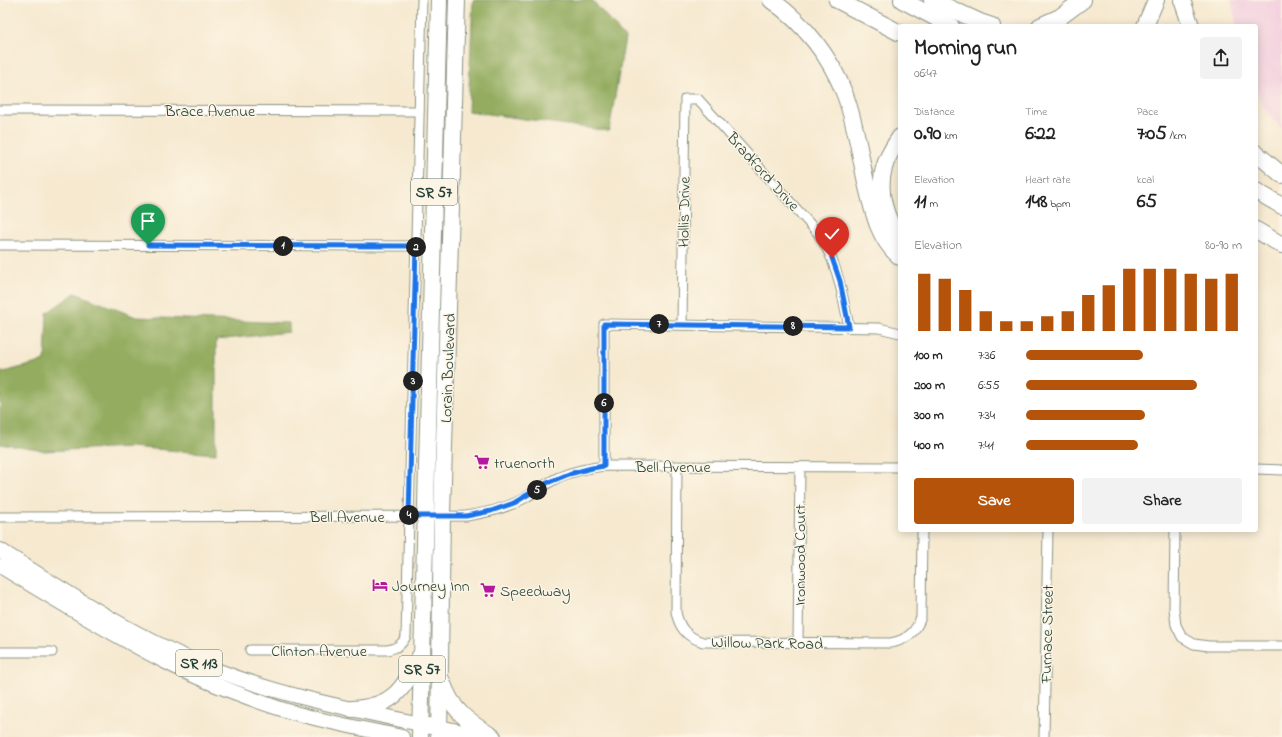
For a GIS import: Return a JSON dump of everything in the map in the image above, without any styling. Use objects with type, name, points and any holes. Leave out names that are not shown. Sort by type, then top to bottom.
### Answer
[{"type":"highway","name":"Lorain Boulevard","points":[[420,730],[439,0]]},
{"type":"highway","name":"Lorain Boulevard","points":[[439,732],[442,515],[457,0]]},
{"type":"highway","points":[[771,0],[796,20],[809,33],[820,48],[839,80],[846,96],[873,210],[880,231],[898,256]]},
{"type":"highway","points":[[837,0],[898,32]]},
{"type":"highway","points":[[902,0],[948,24]]},
{"type":"highway","points":[[932,0],[986,24]]},
{"type":"highway","points":[[1044,24],[1060,17],[1083,0]]},
{"type":"highway","points":[[1146,24],[1156,0]]},
{"type":"highway","points":[[1158,24],[1166,0]]},
{"type":"highway","points":[[1182,0],[1190,24]]},
{"type":"highway","points":[[898,140],[884,167],[882,190],[887,215],[898,237]]},
{"type":"highway","points":[[1258,155],[1282,175]]},
{"type":"highway","points":[[1258,192],[1282,206]]},
{"type":"highway","points":[[1258,231],[1282,245]]},
{"type":"highway","points":[[352,709],[367,708],[382,703],[395,695],[406,684],[422,651]]},
{"type":"highway","name":"SR 57","points":[[439,665],[442,682],[448,698],[458,712],[470,723],[493,737]]},
{"type":"highway","name":"SR 113","points":[[420,730],[481,737]]},
{"type":"main road","name":"SR 113","points":[[0,550],[67,593],[142,636],[215,670],[274,690],[352,709],[420,730]]},
{"type":"main road","name":"SR 113","points":[[0,566],[113,634],[166,662],[247,697],[278,708],[332,722],[402,737]]},
{"type":"main road","points":[[332,722],[367,737]]},
{"type":"street","name":"Lorain Boulevard","points":[[387,650],[394,649],[399,646],[404,641],[406,636],[422,0]]},
{"type":"street","name":"Hollis Drive","points":[[682,325],[685,99]]},
{"type":"street","name":"Bradford Drive","points":[[685,99],[698,99],[818,233],[837,270],[849,327]]},
{"type":"street","name":"Brace Avenue","points":[[0,110],[419,111]]},
{"type":"street","points":[[0,245],[416,246]]},
{"type":"street","points":[[604,466],[604,324],[849,327],[879,328],[898,333]]},
{"type":"street","name":"Bell Avenue","points":[[0,517],[466,516],[491,511],[514,503],[547,483],[580,470],[604,466],[898,467]]},
{"type":"street","name":"Willow Park Road","points":[[677,466],[676,612],[682,628],[695,639],[703,642],[891,643],[904,640],[914,632],[918,625],[921,611],[922,532]]},
{"type":"street","name":"Ironwood Court","points":[[798,643],[800,467]]},
{"type":"street","points":[[1258,470],[1282,470]]},
{"type":"street","name":"Furnace Street","points":[[1044,737],[1048,532]]},
{"type":"street","points":[[1175,532],[1174,609],[1176,625],[1182,637],[1194,644],[1209,646],[1282,646]]},
{"type":"street","name":"Clinton Avenue","points":[[250,650],[387,650]]},
{"type":"street","points":[[0,652],[52,652]]},
{"type":"shaded area","points":[[1231,0],[1282,0],[1282,129],[1264,108],[1258,94],[1258,24],[1237,24]]},
{"type":"green space","points":[[473,0],[592,0],[625,38],[609,131],[468,111]]},
{"type":"green space","points":[[75,293],[136,317],[289,323],[289,332],[216,340],[216,454],[130,447],[44,451],[0,444],[0,373],[45,361],[47,313]]},
{"type":"place","name":"truenorth","points":[[482,462]]},
{"type":"place","name":"Journey Inn","points":[[380,585]]},
{"type":"place","name":"Speedway","points":[[488,590]]},
{"type":"route","points":[[148,245],[416,246],[409,516],[466,516],[480,514],[503,508],[514,503],[558,478],[580,470],[604,466],[604,324],[849,327],[840,281],[832,258]]}]
